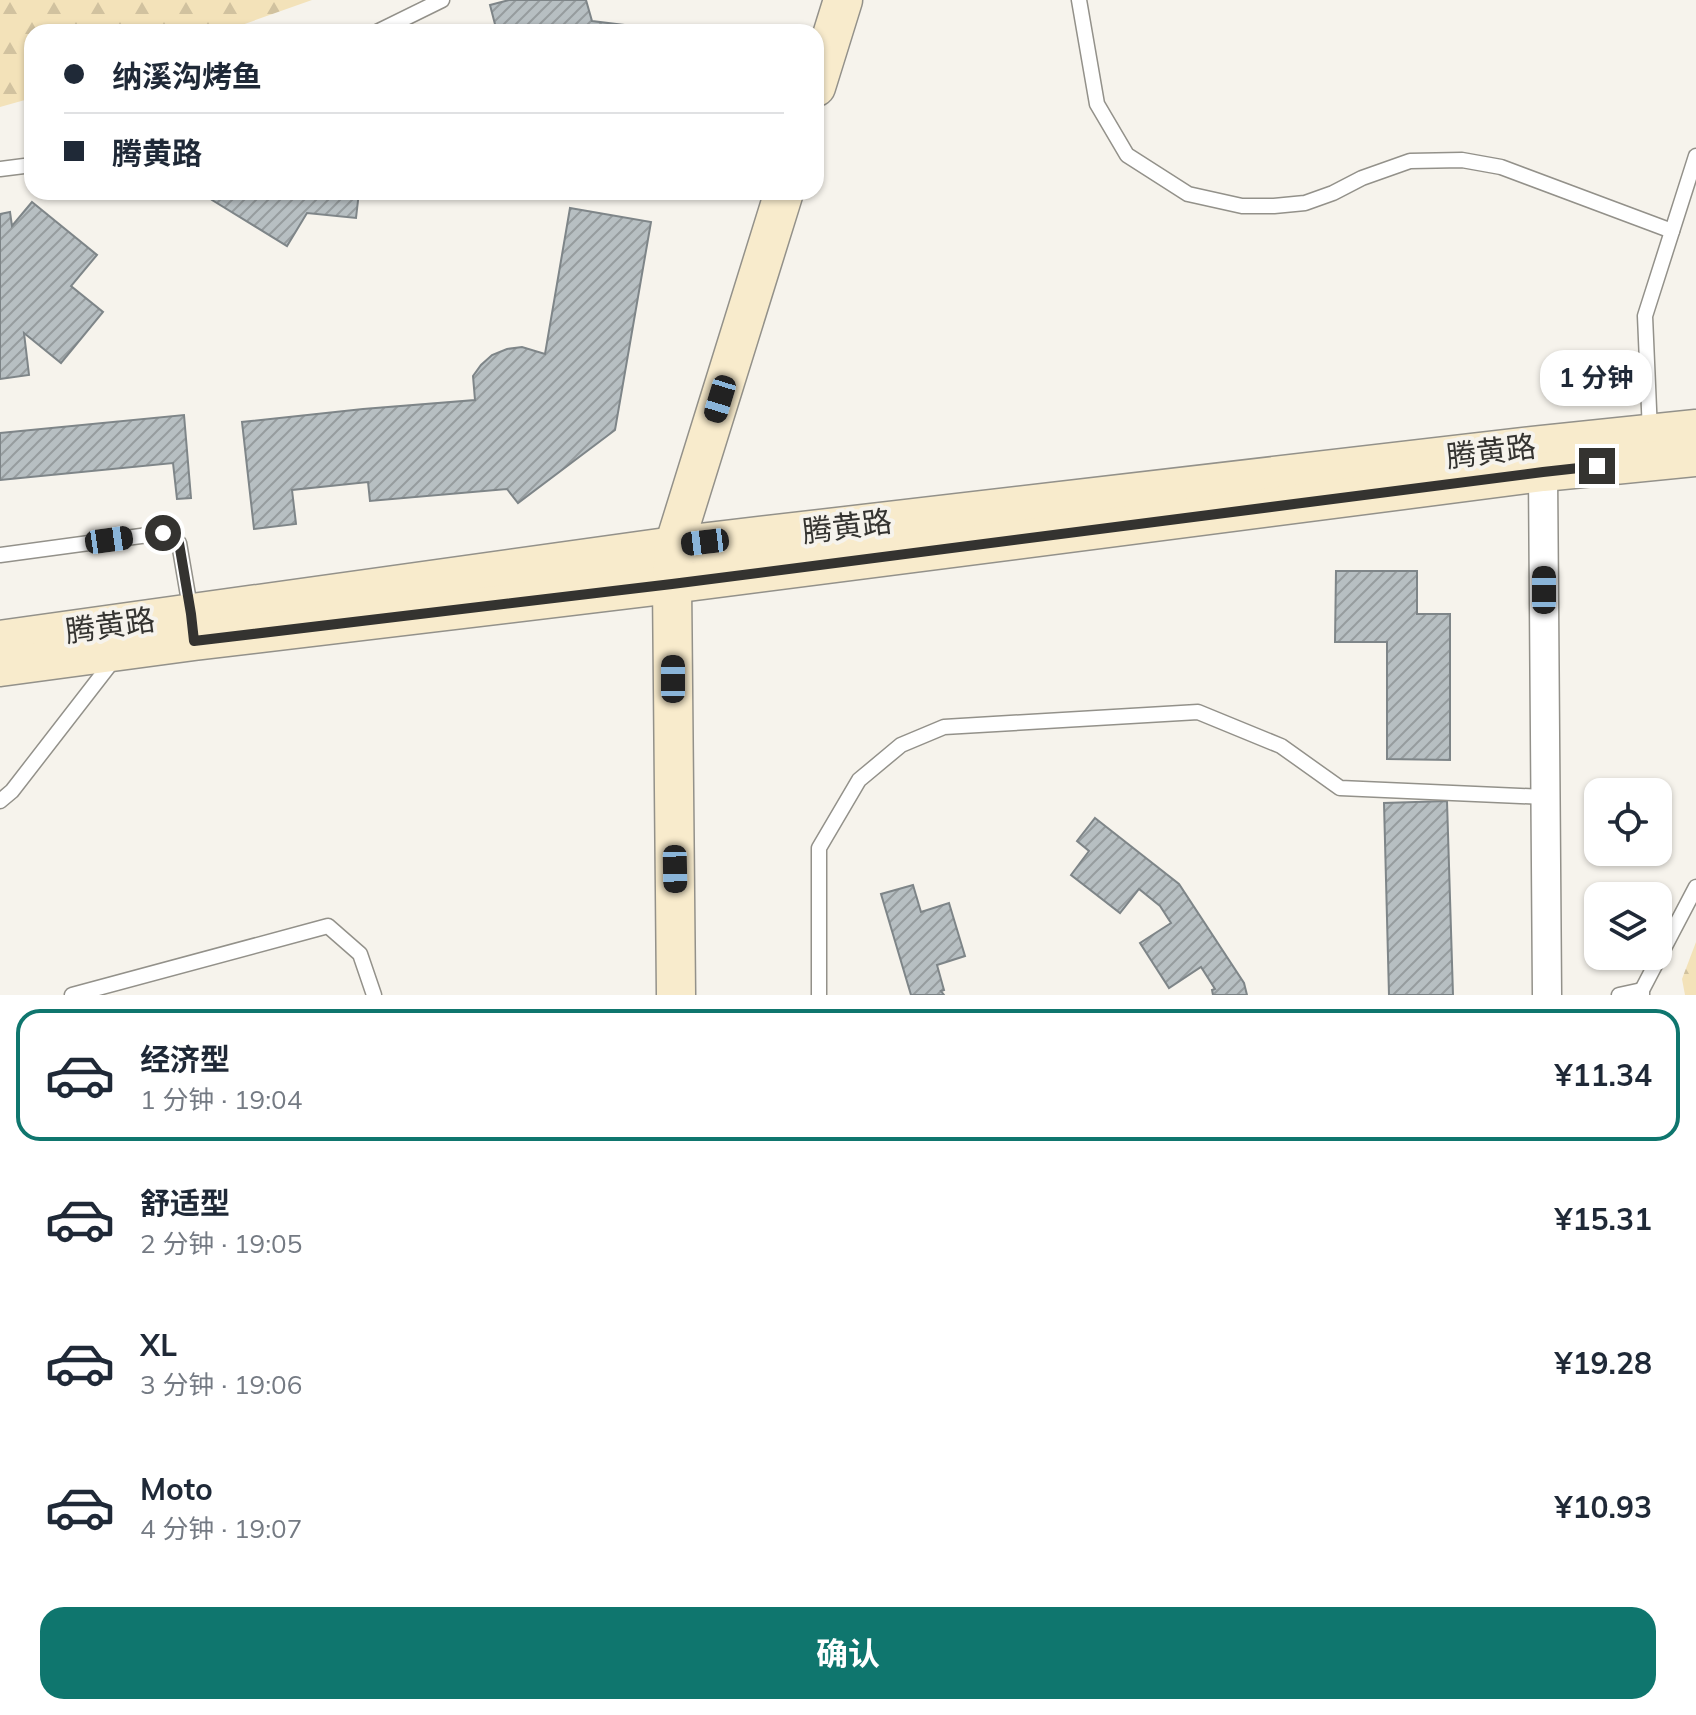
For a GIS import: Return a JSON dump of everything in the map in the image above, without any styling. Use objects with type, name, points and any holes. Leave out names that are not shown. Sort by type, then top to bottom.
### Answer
[{"type":"main road","points":[[824,61],[843,0]]},
{"type":"main road","points":[[676,995],[674,546],[782,200]]},
{"type":"main road","name":"腾黄路","points":[[192,627],[672,584],[1543,472],[1650,447],[1696,429]]},
{"type":"main road","name":"腾黄路","points":[[0,667],[121,637],[674,546],[1540,445],[1650,447],[1696,457]]},
{"type":"main road","name":"腾黄路","points":[[0,640],[121,637]]},
{"type":"street","points":[[1543,472],[1547,995]]},
{"type":"lane","points":[[393,24],[442,0]]},
{"type":"lane","points":[[1079,0],[1097,104],[1127,155],[1188,194],[1242,206],[1305,203],[1410,161],[1462,160],[1501,167],[1672,231]]},
{"type":"lane","points":[[1650,447],[1645,316],[1696,156]]},
{"type":"lane","points":[[0,169],[24,166]]},
{"type":"lane","points":[[0,555],[163,533],[179,543],[192,627]]},
{"type":"lane","points":[[0,801],[12,791],[121,637]]},
{"type":"lane","points":[[819,995],[819,848],[859,780],[901,745],[944,727],[1198,712],[1281,746],[1340,788],[1545,797]]},
{"type":"lane","points":[[1619,995],[1642,992],[1696,887]]},
{"type":"lane","points":[[72,995],[328,926],[360,954],[374,995]]},
{"type":"green space","points":[[0,0],[312,0],[244,24],[24,24],[24,100],[0,107]]},
{"type":"green space","points":[[1696,942],[1696,995],[1685,995],[1682,979]]},
{"type":"building","points":[[509,0],[586,0],[592,21],[616,24],[495,24],[490,5]]},
{"type":"building","points":[[212,200],[358,200],[356,218],[307,213],[287,246]]},
{"type":"building","points":[[32,202],[97,255],[71,286],[103,312],[61,363],[24,333],[29,375],[0,379],[0,214],[10,212],[12,226]]},
{"type":"building","points":[[570,208],[651,222],[615,430],[518,503],[507,489],[370,501],[368,482],[292,490],[296,524],[254,529],[242,422],[475,400],[473,376],[492,355],[522,347],[545,354]]},
{"type":"building","points":[[184,415],[191,498],[177,499],[173,463],[0,480],[0,433]]},
{"type":"building","points":[[1336,571],[1417,571],[1417,614],[1450,614],[1450,760],[1387,759],[1387,642],[1335,642]]},
{"type":"building","points":[[1447,801],[1453,995],[1389,995],[1384,803]]},
{"type":"building","points":[[1095,818],[1179,884],[1244,983],[1247,995],[1213,995],[1212,990],[1215,989],[1201,967],[1169,988],[1140,943],[1171,923],[1160,906],[1139,889],[1120,913],[1071,875],[1089,851],[1077,841]]},
{"type":"building","points":[[913,885],[921,912],[949,903],[965,956],[937,965],[944,995],[911,995],[881,894]]},
{"type":"route","points":[[163,533],[179,543],[194,641],[672,584],[1597,466]]}]
